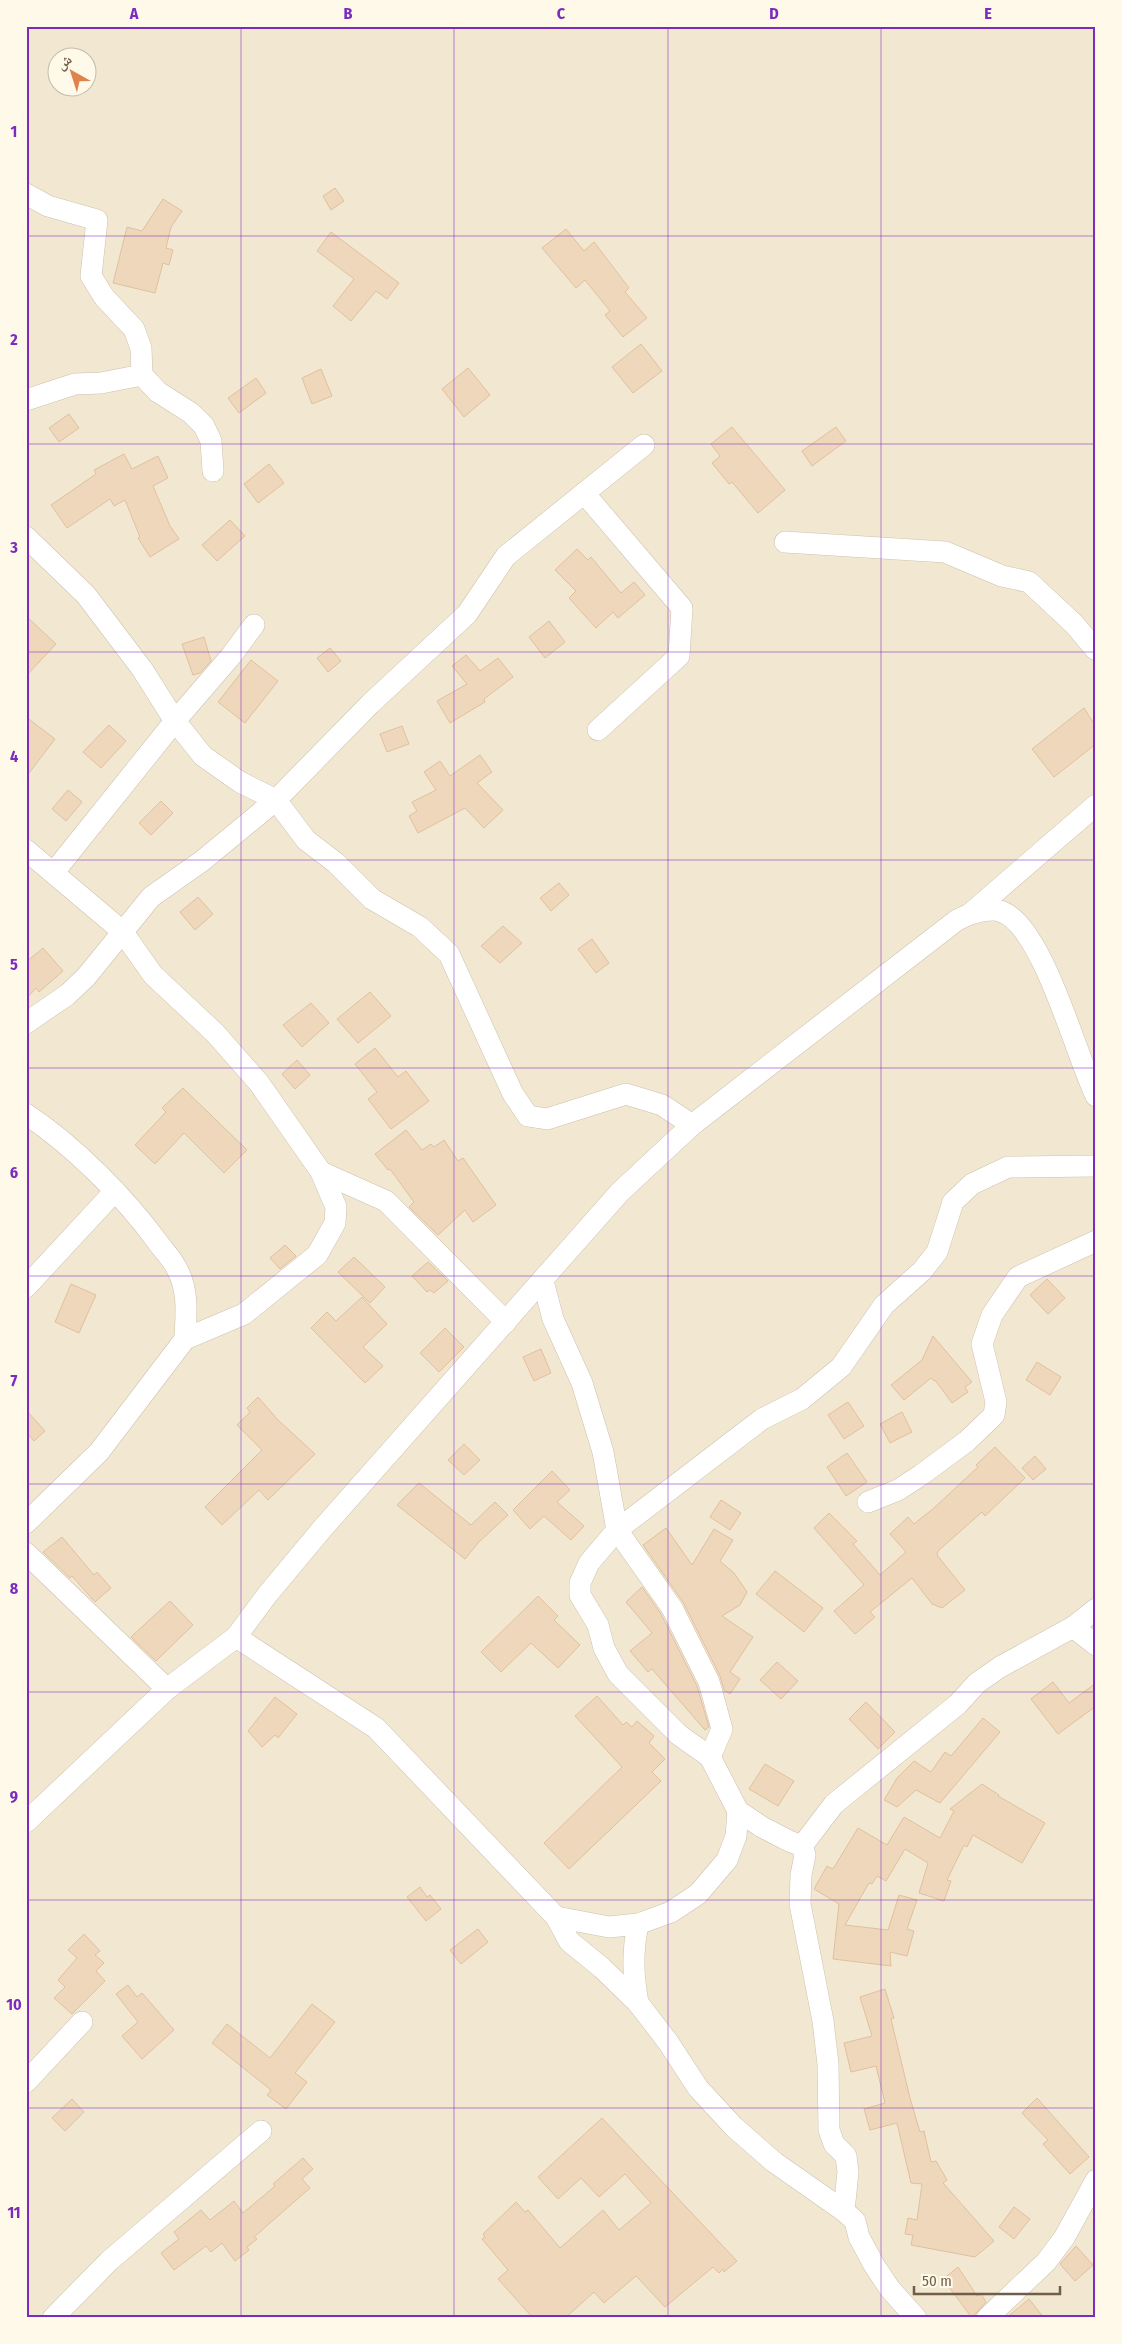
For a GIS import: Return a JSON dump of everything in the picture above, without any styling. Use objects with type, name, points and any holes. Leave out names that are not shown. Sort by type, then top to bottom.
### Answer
[{"type":"street","points":[[26,194],[48,206],[98,220],[90,276],[104,297],[134,329],[141,348],[142,375],[158,392],[191,413],[204,426],[210,441],[213,471]]},
{"type":"street","points":[[26,400],[75,384],[101,383],[142,375]]},
{"type":"street","points":[[26,1023],[67,995],[86,976],[151,898],[202,861],[276,800],[370,704],[468,614],[506,556],[644,445]]},
{"type":"street","points":[[584,493],[682,608],[679,656],[598,730]]},
{"type":"street","points":[[26,537],[86,595],[142,669],[175,721],[203,756],[240,782],[276,800],[306,840],[336,863],[372,899],[420,927],[449,954],[513,1094],[528,1116],[546,1119],[626,1094],[662,1105],[692,1125]]},
{"type":"street","points":[[785,542],[946,552],[1002,576],[1029,582],[1074,624],[1096,650]]},
{"type":"street","points":[[54,872],[175,721],[231,656],[254,625]]},
{"type":"street","points":[[970,914],[1096,805]]},
{"type":"street","points":[[1073,825],[1096,823]]},
{"type":"street","points":[[26,850],[122,931],[153,975],[215,1033],[259,1083],[321,1172],[336,1206],[335,1223],[317,1255],[244,1314],[185,1340],[99,1452],[26,1523]]},
{"type":"street","points":[[26,1822],[167,1689],[236,1638],[267,1595],[322,1529],[620,1192],[692,1125],[957,920],[984,910],[1000,910],[1014,920],[1030,938],[1047,971],[1087,1078],[1096,1096]]},
{"type":"street","points":[[26,1114],[46,1127],[115,1191],[150,1231],[177,1269],[187,1297],[185,1340]]},
{"type":"street","points":[[844,2210],[848,2172],[846,2156],[834,2144],[829,2130],[828,2064],[823,2021],[800,1904],[801,1874],[805,1855],[802,1846],[762,1827],[738,1811],[710,1757],[679,1735],[618,1674],[604,1648],[598,1625],[580,1595],[580,1582],[589,1563],[617,1530],[762,1419],[802,1399],[841,1367],[884,1305],[922,1270],[937,1252],[954,1202],[972,1184],[1008,1167],[1096,1166]]},
{"type":"street","points":[[321,1172],[386,1201],[506,1322]]},
{"type":"street","points":[[26,1287],[115,1191]]},
{"type":"street","points":[[868,1502],[898,1490],[921,1475],[967,1441],[994,1415],[996,1402],[982,1344],[992,1315],[1018,1277],[1096,1241]]},
{"type":"street","points":[[543,1281],[553,1319],[582,1383],[600,1443],[617,1530],[672,1608],[709,1682],[722,1729],[710,1757]]},
{"type":"street","points":[[26,1553],[167,1689]]},
{"type":"street","points":[[802,1846],[834,1804],[952,1710],[977,1683],[1000,1667],[1073,1627],[1096,1609]]},
{"type":"street","points":[[1073,1627],[1096,1646]]},
{"type":"street","points":[[236,1638],[376,1728],[556,1917],[569,1941],[602,1968],[638,2003],[668,2042],[698,2088],[734,2127],[774,2162],[844,2210],[855,2221],[860,2237],[882,2277],[916,2318]]},
{"type":"street","points":[[556,1917],[609,1927],[638,1924],[671,1912],[698,1894],[727,1860],[736,1836],[738,1811]]},
{"type":"street","points":[[638,1924],[633,1949],[633,1969],[638,2003]]},
{"type":"street","points":[[26,2082],[82,2022]]},
{"type":"street","points":[[53,2318],[109,2261],[261,2131]]},
{"type":"street","points":[[987,2318],[1046,2262],[1064,2238],[1096,2180]]},
{"type":"shaded area","points":[[26,26],[1096,26],[1096,2318],[26,2318]]},
{"type":"building","points":[[335,188],[344,201],[331,210],[323,196]]},
{"type":"building","points":[[163,199],[182,211],[171,227],[166,248],[173,250],[169,265],[163,263],[155,293],[113,283],[127,227],[142,231]]},
{"type":"building","points":[[566,229],[584,251],[594,242],[629,288],[625,292],[647,318],[623,337],[605,315],[610,311],[585,280],[576,288],[542,248]]},
{"type":"building","points":[[331,232],[399,283],[387,299],[376,291],[351,321],[333,306],[354,279],[317,251]]},
{"type":"building","points":[[641,344],[662,371],[633,393],[612,367]]},
{"type":"building","points":[[468,368],[490,395],[464,417],[442,389]]},
{"type":"building","points":[[321,369],[332,396],[312,404],[302,378]]},
{"type":"building","points":[[256,378],[266,393],[239,413],[228,398]]},
{"type":"building","points":[[69,414],[79,428],[59,442],[49,428]]},
{"type":"building","points":[[732,427],[785,490],[758,513],[732,482],[729,484],[712,463],[720,456],[711,444]]},
{"type":"building","points":[[836,427],[846,441],[812,466],[802,451]]},
{"type":"building","points":[[124,454],[132,469],[158,456],[168,478],[153,486],[170,526],[179,539],[150,557],[138,538],[140,537],[125,500],[114,506],[110,499],[67,528],[51,505],[96,474],[94,470]]},
{"type":"building","points":[[269,464],[284,483],[258,503],[244,484]]},
{"type":"building","points":[[230,520],[245,536],[217,561],[202,545]]},
{"type":"building","points":[[577,549],[588,560],[591,557],[621,593],[634,582],[645,595],[618,618],[613,612],[596,628],[569,598],[576,591],[555,570]]},
{"type":"building","points":[[26,616],[56,644],[26,676]]},
{"type":"building","points":[[549,621],[565,642],[545,658],[529,637]]},
{"type":"building","points":[[204,637],[211,661],[200,673],[193,675],[182,644]]},
{"type":"building","points":[[330,648],[341,661],[328,672],[317,658]]},
{"type":"building","points":[[466,655],[480,671],[498,658],[513,677],[484,699],[485,702],[450,723],[437,701],[467,684],[452,666]]},
{"type":"building","points":[[251,660],[278,681],[245,723],[218,702]]},
{"type":"building","points":[[1084,708],[1096,727],[1096,744],[1054,777],[1032,749]]},
{"type":"building","points":[[26,717],[55,739],[26,777]]},
{"type":"building","points":[[109,725],[126,741],[101,768],[83,752]]},
{"type":"building","points":[[402,726],[409,744],[387,752],[380,734]]},
{"type":"building","points":[[480,755],[492,772],[477,783],[503,810],[484,828],[465,808],[418,833],[409,816],[417,811],[412,802],[436,790],[424,772],[440,761],[450,776]]},
{"type":"building","points":[[68,790],[82,802],[66,821],[52,809]]},
{"type":"building","points":[[161,801],[173,813],[151,835],[139,823]]},
{"type":"building","points":[[559,883],[569,895],[551,911],[540,898]]},
{"type":"building","points":[[198,897],[213,914],[195,930],[180,912]]},
{"type":"building","points":[[503,926],[522,943],[500,963],[481,946]]},
{"type":"building","points":[[592,939],[609,963],[596,973],[578,949]]},
{"type":"building","points":[[43,948],[63,971],[39,992],[36,988],[26,999],[26,962]]},
{"type":"building","points":[[370,992],[391,1016],[358,1043],[337,1019]]},
{"type":"building","points":[[311,1003],[329,1023],[302,1047],[283,1025]]},
{"type":"building","points":[[375,1048],[398,1077],[406,1071],[429,1101],[391,1129],[368,1099],[377,1092],[355,1064]]},
{"type":"building","points":[[297,1060],[310,1075],[295,1089],[282,1074]]},
{"type":"building","points":[[183,1088],[247,1150],[224,1173],[184,1133],[155,1164],[135,1145],[166,1112],[162,1108]]},
{"type":"building","points":[[406,1130],[422,1150],[431,1144],[434,1147],[444,1140],[458,1161],[463,1158],[496,1205],[473,1222],[465,1210],[438,1235],[409,1207],[414,1202],[390,1169],[388,1170],[375,1154]]},
{"type":"building","points":[[285,1245],[296,1256],[280,1269],[270,1258]]},
{"type":"building","points":[[354,1257],[385,1287],[370,1303],[338,1272]]},
{"type":"building","points":[[428,1262],[448,1281],[434,1293],[430,1290],[427,1292],[412,1276]]},
{"type":"building","points":[[1047,1279],[1065,1298],[1048,1314],[1030,1295]]},
{"type":"building","points":[[71,1284],[96,1295],[79,1333],[55,1322]]},
{"type":"building","points":[[362,1297],[387,1324],[363,1347],[383,1366],[365,1383],[311,1328],[327,1312],[336,1321]]},
{"type":"building","points":[[445,1328],[464,1347],[439,1372],[420,1353]]},
{"type":"building","points":[[933,1336],[972,1382],[965,1387],[968,1392],[952,1403],[935,1380],[931,1378],[904,1400],[891,1385],[922,1360]]},
{"type":"building","points":[[541,1349],[551,1373],[534,1381],[523,1357]]},
{"type":"building","points":[[1037,1362],[1061,1377],[1050,1395],[1026,1380]]},
{"type":"building","points":[[258,1397],[278,1420],[315,1454],[268,1500],[259,1490],[222,1525],[205,1507],[262,1450],[237,1425],[250,1412],[247,1408]]},
{"type":"building","points":[[848,1402],[864,1426],[844,1439],[828,1415]]},
{"type":"building","points":[[26,1410],[45,1431],[34,1441],[26,1432]]},
{"type":"building","points":[[902,1412],[912,1432],[890,1443],[880,1424]]},
{"type":"building","points":[[464,1444],[480,1460],[464,1475],[448,1460]]},
{"type":"building","points":[[995,1447],[1025,1478],[985,1516],[982,1512],[938,1551],[937,1555],[965,1590],[942,1608],[932,1604],[912,1578],[870,1612],[875,1617],[855,1634],[834,1611],[864,1585],[814,1528],[829,1513],[857,1541],[853,1544],[880,1575],[906,1552],[890,1534],[908,1517],[914,1524],[934,1508],[978,1467],[976,1465]]},
{"type":"building","points":[[847,1453],[867,1482],[846,1496],[827,1467]]},
{"type":"building","points":[[1035,1456],[1046,1469],[1033,1480],[1022,1468]]},
{"type":"building","points":[[552,1471],[570,1490],[557,1502],[584,1526],[571,1540],[544,1516],[530,1529],[513,1510]]},
{"type":"building","points":[[419,1483],[471,1525],[495,1502],[508,1515],[478,1543],[465,1559],[397,1505]]},
{"type":"building","points":[[721,1500],[741,1513],[730,1530],[710,1517]]},
{"type":"building","points":[[666,1528],[692,1565],[714,1529],[733,1540],[720,1561],[734,1573],[747,1592],[740,1605],[722,1616],[753,1637],[730,1672],[740,1679],[730,1694],[724,1690],[720,1676],[683,1602],[643,1545]]},
{"type":"building","points":[[62,1537],[94,1575],[97,1572],[111,1588],[95,1602],[72,1576],[70,1578],[43,1552]]},
{"type":"building","points":[[775,1571],[823,1608],[804,1632],[756,1594]]},
{"type":"building","points":[[642,1587],[661,1614],[697,1686],[709,1727],[705,1730],[652,1669],[648,1672],[630,1651],[652,1633],[626,1602]]},
{"type":"building","points":[[538,1596],[558,1616],[554,1620],[580,1645],[558,1668],[531,1643],[501,1672],[481,1652]]},
{"type":"building","points":[[170,1601],[193,1625],[156,1661],[131,1637]]},
{"type":"building","points":[[777,1662],[798,1681],[781,1699],[760,1680]]},
{"type":"building","points":[[1053,1682],[1069,1703],[1096,1683],[1096,1706],[1058,1734],[1031,1699]]},
{"type":"building","points":[[597,1696],[623,1725],[626,1722],[632,1727],[637,1721],[654,1736],[649,1743],[665,1759],[652,1772],[661,1781],[569,1869],[544,1843],[622,1767],[575,1716]]},
{"type":"building","points":[[275,1697],[297,1714],[278,1738],[275,1735],[262,1747],[248,1731]]},
{"type":"building","points":[[866,1702],[895,1732],[878,1749],[849,1719]]},
{"type":"building","points":[[983,1718],[1000,1732],[940,1803],[916,1790],[897,1807],[884,1800],[897,1778],[914,1761],[931,1772],[945,1752],[951,1756]]},
{"type":"building","points":[[765,1764],[794,1781],[778,1806],[749,1789]]},
{"type":"building","points":[[982,1784],[998,1796],[1045,1823],[1022,1863],[973,1835],[967,1847],[964,1845],[947,1880],[951,1881],[944,1901],[919,1893],[928,1863],[905,1849],[886,1881],[877,1876],[872,1884],[869,1883],[845,1925],[888,1930],[899,1895],[917,1900],[907,1929],[914,1931],[907,1956],[890,1952],[891,1966],[833,1959],[839,1904],[814,1889],[827,1866],[833,1869],[858,1828],[887,1845],[904,1817],[940,1838],[954,1811],[950,1809]]},
{"type":"building","points":[[420,1887],[427,1897],[430,1895],[441,1909],[426,1921],[407,1897]]},
{"type":"building","points":[[478,1929],[488,1942],[461,1964],[450,1950]]},
{"type":"building","points":[[84,1934],[100,1951],[95,1955],[104,1963],[96,1971],[105,1981],[72,2014],[54,1998],[65,1987],[58,1980],[77,1958],[68,1950]]},
{"type":"building","points":[[128,1985],[137,1997],[142,1993],[174,2030],[142,2059],[122,2036],[138,2022],[116,1994]]},
{"type":"building","points":[[885,1989],[894,2018],[891,2019],[910,2098],[920,2132],[924,2131],[931,2162],[936,2161],[947,2180],[943,2183],[994,2241],[975,2257],[911,2245],[913,2235],[905,2234],[908,2218],[917,2220],[922,2184],[911,2183],[897,2123],[870,2130],[864,2109],[885,2103],[876,2066],[851,2072],[844,2043],[872,2036],[860,1997]]},
{"type":"building","points":[[312,2004],[335,2022],[295,2073],[307,2082],[286,2109],[267,2095],[271,2090],[212,2043],[227,2024],[270,2058]]},
{"type":"building","points":[[1037,2098],[1089,2157],[1070,2174],[1043,2144],[1048,2140],[1022,2113]]},
{"type":"building","points":[[72,2099],[84,2112],[65,2131],[52,2118]]},
{"type":"building","points":[[602,2118],[737,2261],[724,2272],[723,2269],[719,2273],[713,2267],[665,2307],[636,2276],[604,2303],[594,2292],[565,2318],[533,2318],[498,2279],[508,2270],[482,2239],[485,2237],[483,2234],[516,2202],[525,2212],[528,2210],[560,2248],[603,2210],[619,2230],[651,2203],[625,2174],[599,2197],[581,2178],[558,2199],[538,2177]]},
{"type":"building","points":[[303,2158],[313,2169],[302,2179],[310,2188],[254,2237],[257,2239],[247,2247],[249,2250],[235,2261],[222,2243],[211,2252],[206,2246],[174,2270],[161,2253],[179,2239],[174,2232],[201,2210],[210,2220],[234,2201],[243,2213],[275,2186],[273,2184]]},
{"type":"building","points":[[1014,2207],[1030,2219],[1014,2239],[999,2227]]},
{"type":"building","points":[[1076,2246],[1093,2265],[1075,2281],[1060,2264]]},
{"type":"building","points":[[958,2267],[977,2296],[981,2294],[986,2302],[972,2318],[943,2279]]},
{"type":"building","points":[[1029,2299],[1044,2318],[1006,2318]]}]
